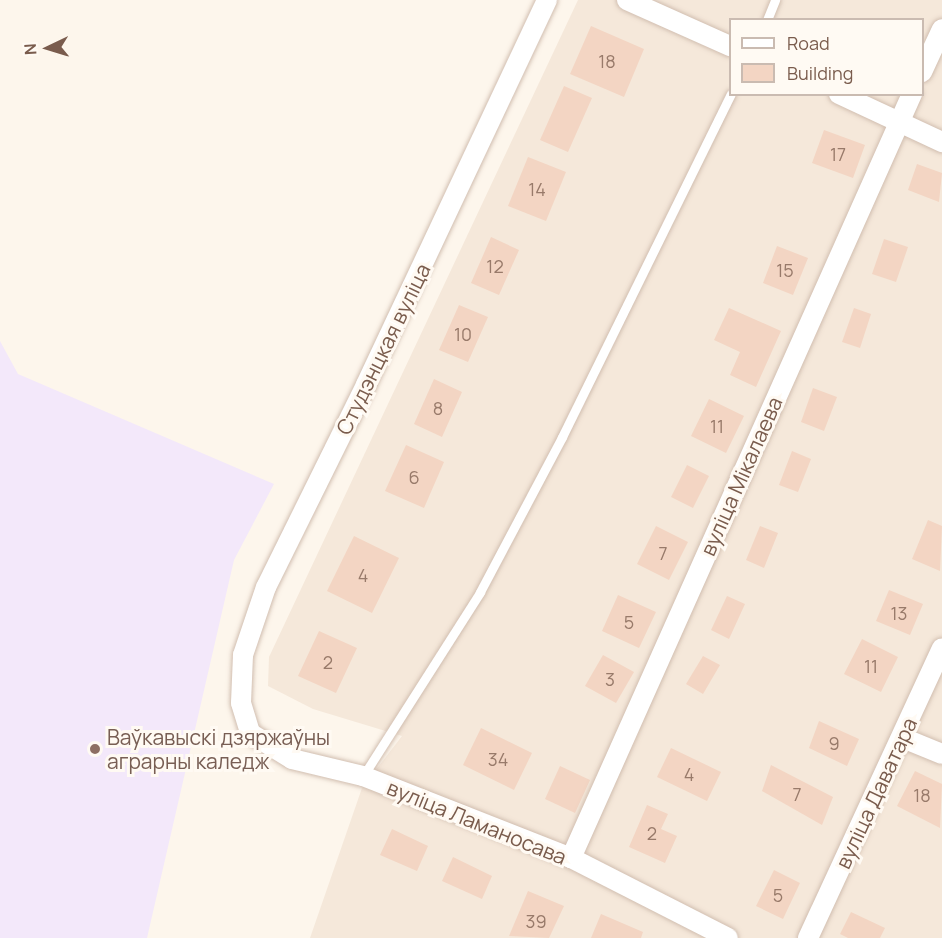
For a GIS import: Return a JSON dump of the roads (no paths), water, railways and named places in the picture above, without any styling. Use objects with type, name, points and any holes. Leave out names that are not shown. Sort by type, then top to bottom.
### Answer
[{"type":"street","name":"Студэнцкая вуліца","points":[[241,703],[243,656],[266,587],[366,385],[547,0]]},
{"type":"street","points":[[627,0],[729,46]]},
{"type":"street","points":[[924,68],[942,29]]},
{"type":"street","points":[[843,96],[942,142]]},
{"type":"street","name":"вуліца Мікалаева","points":[[571,858],[911,96]]},
{"type":"street","name":"вуліца Даватара","points":[[808,938],[903,738],[942,648]]},
{"type":"street","name":"вуліца Ламаносава","points":[[241,703],[250,733],[292,759],[363,777],[571,858],[728,938]]},
{"type":"street","points":[[903,738],[942,754]]},
{"type":"lane","points":[[767,18],[775,0]]},
{"type":"lane","points":[[363,777],[480,592],[562,437],[730,96]]},
{"type":"place","name":"Ваўкавыскі дзяржаўны аграрны каледж","points":[[95,749]]}]
